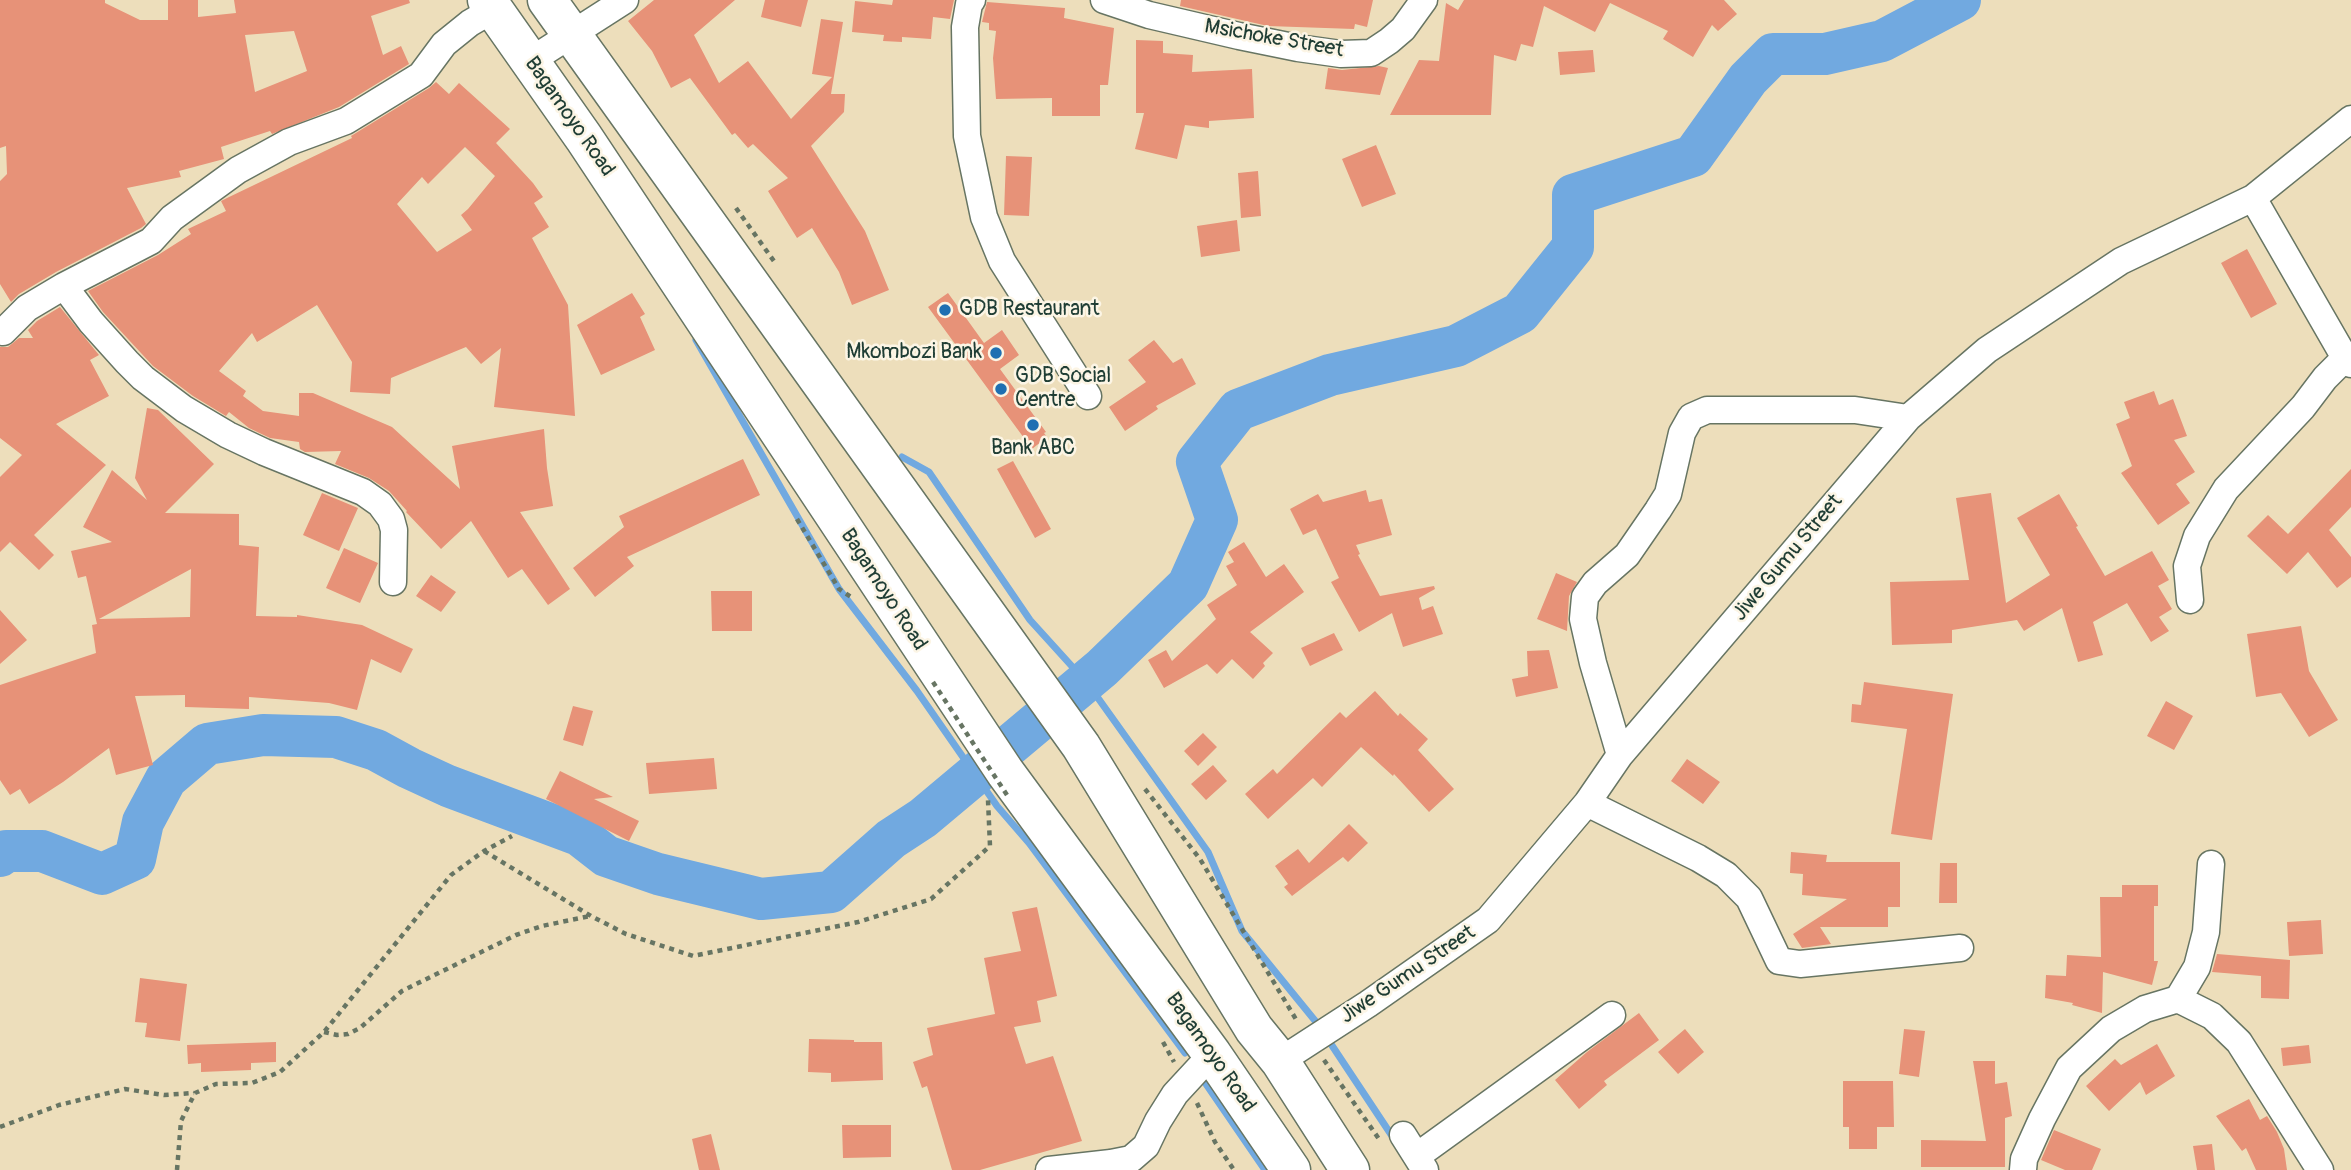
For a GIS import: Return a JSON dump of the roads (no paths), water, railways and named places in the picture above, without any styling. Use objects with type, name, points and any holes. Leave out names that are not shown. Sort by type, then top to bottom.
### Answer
[{"type":"highway","points":[[547,0],[1081,746],[1254,1029],[1296,1051],[1350,1170]]},
{"type":"highway","name":"Bagamoyo Road","points":[[490,5],[584,138],[937,680],[1006,791],[1212,1054],[1291,1170]]},
{"type":"street","points":[[530,61],[625,0]]},
{"type":"street","points":[[972,0],[965,27],[967,136],[984,217],[1002,261],[1088,396]]},
{"type":"street","name":"Msichoke Street","points":[[1104,0],[1149,15],[1239,36],[1341,54],[1371,53],[1402,29],[1424,0]]},
{"type":"street","points":[[3,332],[27,308],[64,285],[151,242],[172,218],[238,170],[289,142],[346,121],[421,75],[444,44],[490,5]]},
{"type":"street","name":"Jiwe Gumu Street","points":[[1296,1051],[1488,920],[1587,803],[1620,755],[1908,418],[1987,350],[2121,261],[2253,198],[2351,119]]},
{"type":"street","points":[[2190,600],[2187,566],[2197,536],[2226,489],[2304,407],[2325,378],[2348,361],[2253,198]]},
{"type":"street","points":[[64,285],[91,322],[127,362],[143,378],[184,409],[228,436],[363,492],[380,504],[391,519],[394,530],[393,582]]},
{"type":"street","points":[[1620,755],[1583,618],[1585,597],[1595,583],[1627,555],[1668,494],[1682,433],[1691,417],[1707,410],[1855,410],[1908,418]]},
{"type":"street","points":[[1587,803],[1698,858],[1726,875],[1749,898],[1779,961],[1800,964],[1960,948]]},
{"type":"street","points":[[2023,1170],[2024,1159],[2042,1119],[2069,1068],[2111,1029],[2145,1009],[2178,999],[2197,967],[2206,932],[2211,864]]},
{"type":"street","points":[[2178,999],[2212,1017],[2239,1042],[2320,1170]]},
{"type":"street","points":[[1407,1152],[1612,1015]]},
{"type":"street","points":[[1049,1170],[1131,1158],[1146,1146],[1175,1094],[1212,1054]]},
{"type":"waterway","points":[[0,856],[6,851],[42,851],[102,874],[135,859],[143,822],[166,779],[207,744],[263,735],[336,737],[376,750],[448,786],[579,835],[606,856],[658,874],[761,899],[831,892],[891,839],[923,818],[1102,668],[1188,585],[1217,520],[1197,462],[1238,410],[1330,375],[1456,346],[1520,313],[1573,247],[1573,195],[1693,156],[1748,79],[1773,54],[1825,54],[1882,41],[1960,0]]},
{"type":"waterway","points":[[696,340],[839,589],[917,691],[997,806],[1029,843],[1185,1053]]},
{"type":"waterway","points":[[902,457],[929,472],[1030,620],[1088,684],[1208,852],[1242,931],[1321,1028]]},
{"type":"waterway","points":[[1327,1038],[1394,1139]]},
{"type":"waterway","points":[[1206,1084],[1265,1170]]},
{"type":"place","name":"GDB Restaurant","points":[[945,310]]},
{"type":"place","name":"Mkombozi Bank","points":[[996,353]]},
{"type":"place","name":"GDB Social Centre","points":[[1001,389]]},
{"type":"place","name":"Bank ABC","points":[[1033,425]]}]
